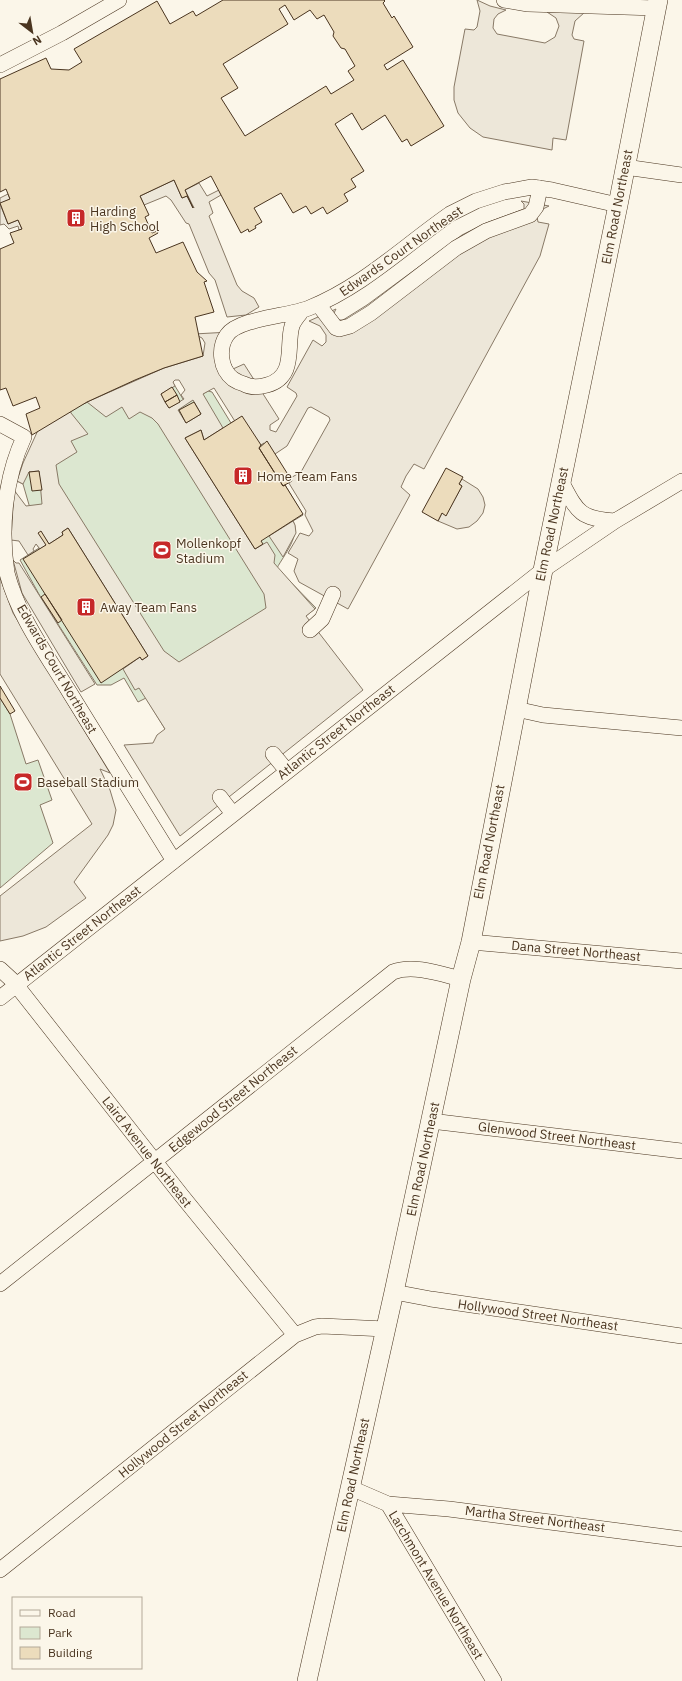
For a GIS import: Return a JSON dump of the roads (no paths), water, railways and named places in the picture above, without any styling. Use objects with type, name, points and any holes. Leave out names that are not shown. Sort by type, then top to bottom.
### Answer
[{"type":"main road","name":"Elm Road Northeast","points":[[307,1681],[394,1292],[461,979],[471,942],[542,570],[618,205],[657,4]]},
{"type":"street","points":[[0,65],[28,49],[62,33],[119,0]]},
{"type":"street","points":[[504,0],[528,4],[657,4]]},
{"type":"street","points":[[625,167],[682,175]]},
{"type":"street","name":"Edwards Court Northeast","points":[[302,311],[292,324],[288,365],[281,377],[273,383],[260,387],[247,386],[233,379],[226,371],[221,347],[228,334],[252,322],[302,311],[318,304],[354,284],[450,214],[476,201],[520,188],[540,188],[618,205]]},
{"type":"street","points":[[318,304],[336,328],[339,329],[350,326],[371,313],[456,248],[486,232],[530,215],[536,207],[540,188]]},
{"type":"street","name":"Edwards Court Northeast","points":[[0,424],[24,437],[13,463],[4,506],[3,537],[5,562],[11,586],[32,632],[174,861]]},
{"type":"street","name":"Atlantic Street Northeast","points":[[0,998],[15,984],[45,963],[542,570],[615,521],[682,481]]},
{"type":"street","points":[[561,482],[575,508],[586,516],[600,520],[615,521]]},
{"type":"street","points":[[310,630],[322,619],[333,594]]},
{"type":"street","points":[[516,709],[543,715],[682,728]]},
{"type":"street","points":[[273,754],[287,771]]},
{"type":"street","points":[[220,797],[233,814]]},
{"type":"street","name":"Dana Street Northeast","points":[[471,942],[682,961]]},
{"type":"street","name":"Laird Avenue Northeast","points":[[0,969],[15,984],[295,1335]]},
{"type":"street","name":"Edgewood Street Northeast","points":[[0,1284],[393,972],[401,969],[433,972],[461,979]]},
{"type":"street","name":"Glenwood Street Northeast","points":[[431,1121],[682,1151]]},
{"type":"street","name":"Hollywood Street Northeast","points":[[394,1292],[431,1299],[682,1336]]},
{"type":"street","name":"Hollywood Street Northeast","points":[[0,1570],[295,1335],[315,1327],[322,1326],[385,1329]]},
{"type":"street","name":"Larchmont Avenue Northeast","points":[[350,1488],[388,1504],[494,1681]]},
{"type":"street","name":"Martha Street Northeast","points":[[388,1504],[449,1509],[682,1539]]},
{"type":"place","name":"Harding High School","points":[[76,218]]},
{"type":"place","name":"Home Team Fans","points":[[243,476]]},
{"type":"place","name":"Mollenkopf Stadium","points":[[162,550]]},
{"type":"place","name":"Away Team Fans","points":[[86,607]]},
{"type":"place","name":"Baseball Stadium","points":[[23,782]]}]
